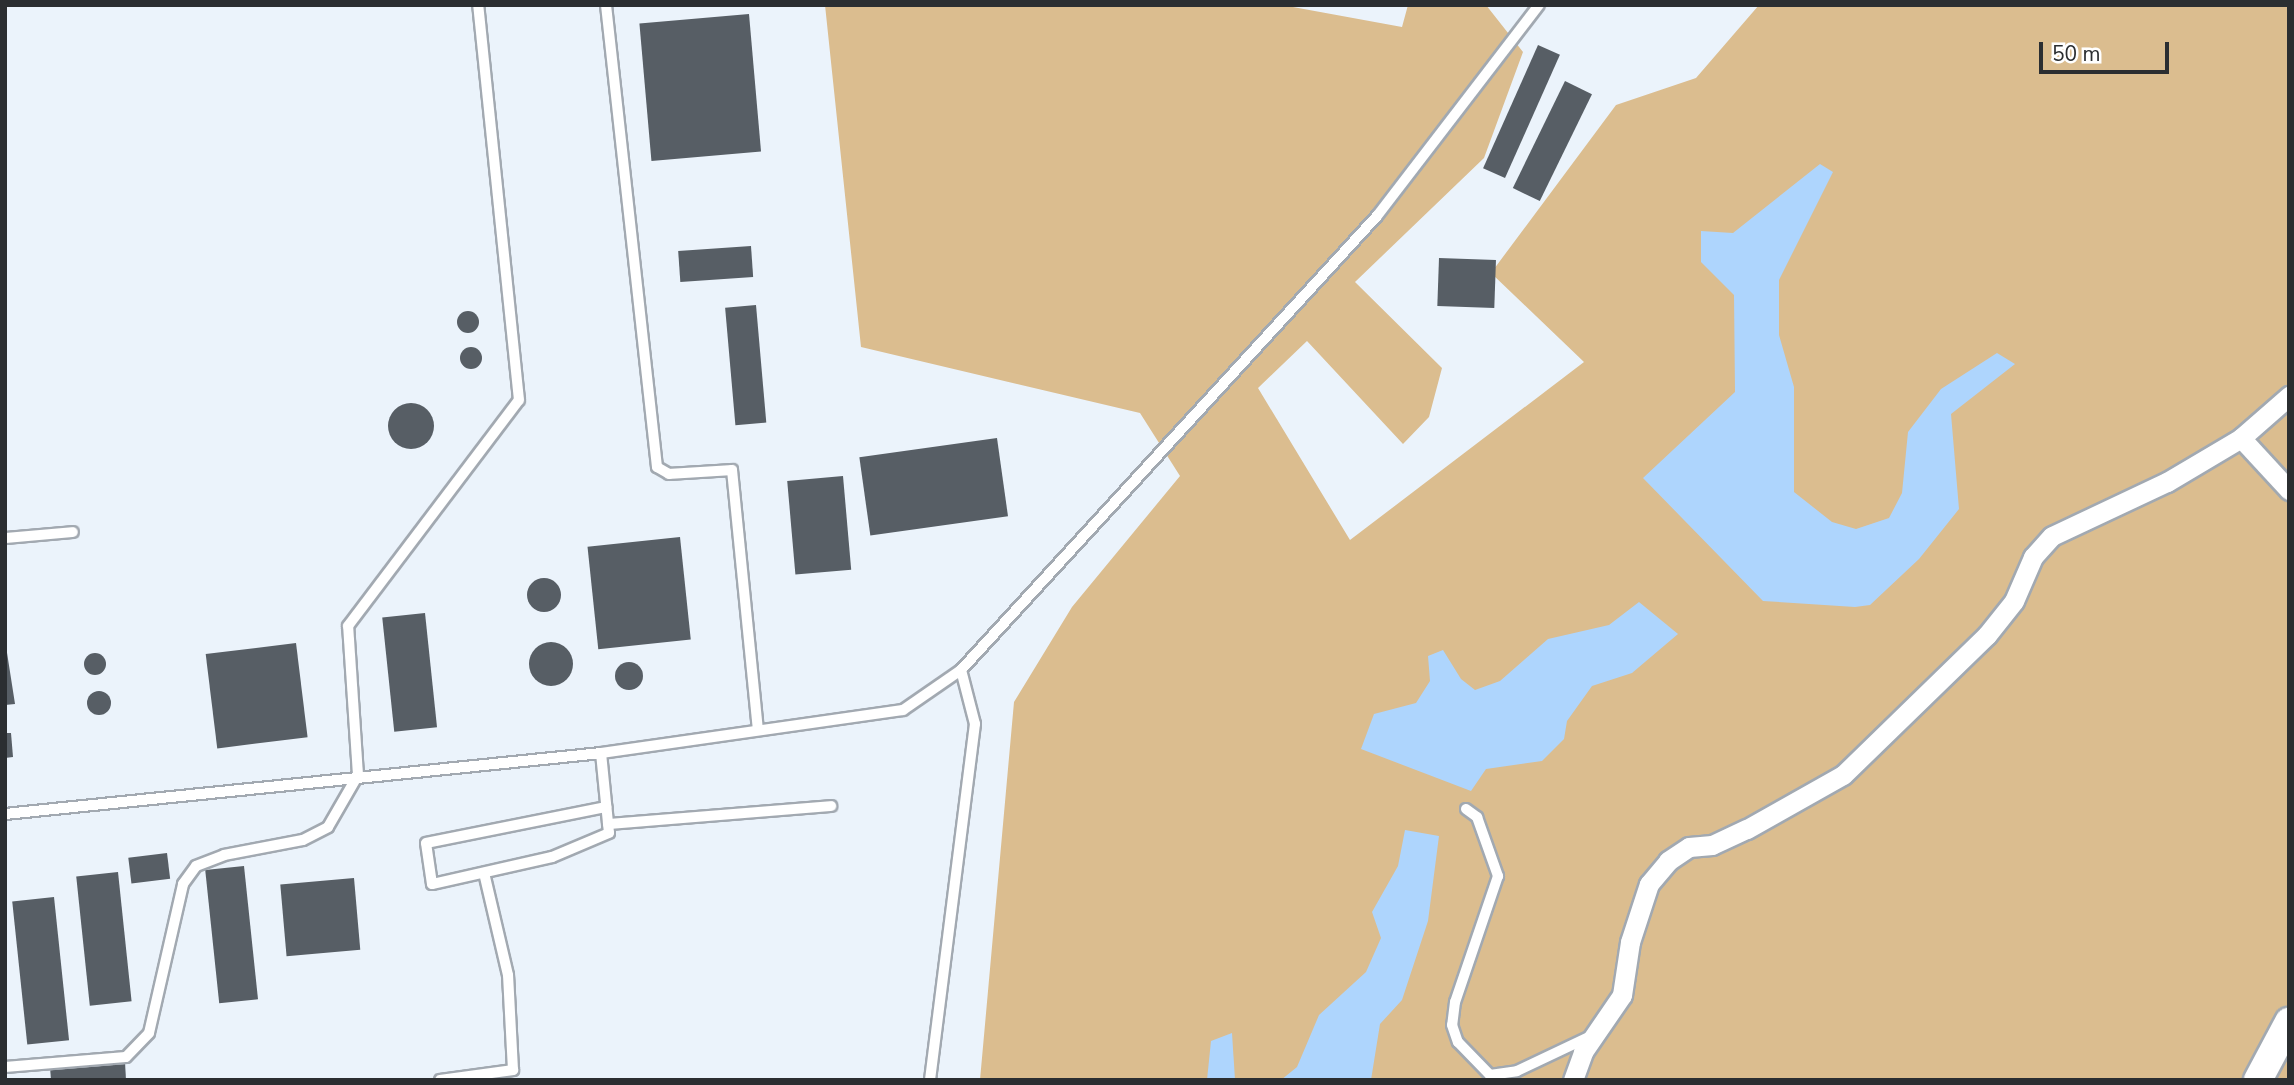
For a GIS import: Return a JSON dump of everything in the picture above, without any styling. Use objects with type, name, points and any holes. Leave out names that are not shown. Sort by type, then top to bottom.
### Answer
[{"type":"street","points":[[1573,1080],[1595,1034],[1622,995],[1630,942],[1645,896],[1668,861],[1689,847],[1712,845],[1747,829],[1843,775],[1987,635],[2014,601],[2033,557],[2052,536],[2167,482],[2241,438],[2289,396]]},
{"type":"street","points":[[2241,438],[2289,490]]},
{"type":"street","points":[[2258,1080],[2289,1022]]},
{"type":"lane","points":[[5,1067],[126,1057],[149,1033],[183,884],[196,866],[223,855],[303,839],[328,827],[358,775],[348,626],[519,400],[478,5]]},
{"type":"lane","points":[[606,5],[657,467],[669,474],[732,470],[758,729]]},
{"type":"lane","points":[[5,814],[358,775],[601,753],[903,710],[961,670],[1377,216],[1539,5]]},
{"type":"lane","points":[[5,538],[73,532]]},
{"type":"lane","points":[[930,1080],[975,724],[961,670]]},
{"type":"lane","points":[[601,753],[609,833],[552,857],[432,884],[426,843],[606,807]]},
{"type":"lane","points":[[608,824],[831,806]]},
{"type":"lane","points":[[1466,809],[1477,817],[1498,876],[1454,1002],[1451,1025],[1458,1042],[1470,1061],[1490,1074],[1517,1071],[1595,1034]]},
{"type":"lane","points":[[440,1080],[513,1070],[508,975],[484,873]]},
{"type":"shaded area","points":[[825,5],[1282,5],[1402,27],[1408,5],[1486,5],[1523,52],[1484,158],[1355,282],[1442,368],[1429,417],[1403,444],[1307,341],[1258,388],[1350,540],[1584,362],[1491,273],[1616,105],[1696,78],[1759,5],[2289,5],[2289,1080],[980,1080],[1014,702],[1072,607],[1180,476],[1140,413],[861,347]]},
{"type":"water","points":[[1820,164],[1833,172],[1779,280],[1779,335],[1794,387],[1794,492],[1832,522],[1856,529],[1889,518],[1902,493],[1908,432],[1941,389],[1997,353],[2015,364],[1951,414],[1959,509],[1919,559],[1870,605],[1855,607],[1763,601],[1643,478],[1735,392],[1734,295],[1701,262],[1701,231],[1733,233]]},
{"type":"water","points":[[1639,602],[1678,634],[1632,673],[1592,686],[1567,721],[1564,739],[1542,761],[1486,769],[1471,791],[1361,749],[1374,714],[1416,703],[1430,681],[1428,656],[1443,650],[1461,679],[1475,690],[1500,681],[1548,639],[1609,625]]},
{"type":"water","points":[[1405,830],[1439,836],[1428,921],[1402,1000],[1380,1024],[1371,1080],[1281,1080],[1297,1067],[1319,1015],[1366,972],[1381,938],[1372,912],[1398,866]]},
{"type":"water","points":[[1232,1033],[1235,1080],[1207,1080],[1211,1041]]},
{"type":"building","points":[[749,14],[761,151],[651,161],[639,24]]},
{"type":"building","points":[[1538,45],[1560,55],[1505,178],[1483,168]]},
{"type":"building","points":[[1565,81],[1592,94],[1540,201],[1513,188]]},
{"type":"building","points":[[751,246],[753,277],[680,282],[678,251]]},
{"type":"building","points":[[1439,258],[1496,260],[1494,308],[1437,306]]},
{"type":"building","points":[[756,305],[766,423],[735,425],[725,308]]},
{"type":"building","points":[[464,311],[472,311],[479,318],[479,326],[472,333],[464,333],[457,326],[457,318]]},
{"type":"building","points":[[467,347],[475,347],[482,354],[482,362],[475,369],[467,369],[460,362],[460,354]]},
{"type":"building","points":[[411,403],[427,410],[434,426],[427,442],[411,449],[395,442],[388,426],[395,410]]},
{"type":"building","points":[[997,438],[1008,516],[870,536],[859,457]]},
{"type":"building","points":[[843,476],[851,570],[795,575],[787,481]]},
{"type":"building","points":[[680,537],[691,639],[598,649],[588,547]]},
{"type":"building","points":[[544,578],[556,583],[561,595],[556,607],[544,612],[532,607],[527,595],[532,583]]},
{"type":"building","points":[[425,613],[437,727],[394,732],[382,617]]},
{"type":"building","points":[[5,640],[15,704],[5,705]]},
{"type":"building","points":[[551,642],[566,649],[573,664],[566,679],[551,686],[536,679],[529,664],[536,649]]},
{"type":"building","points":[[296,643],[308,737],[217,748],[206,654]]},
{"type":"building","points":[[91,653],[99,653],[106,660],[106,668],[99,675],[91,675],[84,668],[84,660]]},
{"type":"building","points":[[629,662],[639,666],[643,676],[639,686],[629,690],[619,686],[615,676],[619,666]]},
{"type":"building","points":[[99,691],[107,695],[111,703],[107,711],[99,715],[91,711],[87,703],[91,695]]},
{"type":"building","points":[[5,733],[11,733],[13,757],[5,758]]},
{"type":"building","points":[[167,853],[170,879],[131,884],[128,858]]},
{"type":"building","points":[[244,866],[258,999],[219,1003],[205,870]]},
{"type":"building","points":[[118,872],[132,1001],[90,1006],[76,876]]},
{"type":"building","points":[[354,878],[360,950],[287,956],[280,884]]},
{"type":"building","points":[[54,897],[69,1040],[27,1045],[12,901]]},
{"type":"building","points":[[125,1062],[126,1080],[51,1080],[50,1067]]}]
